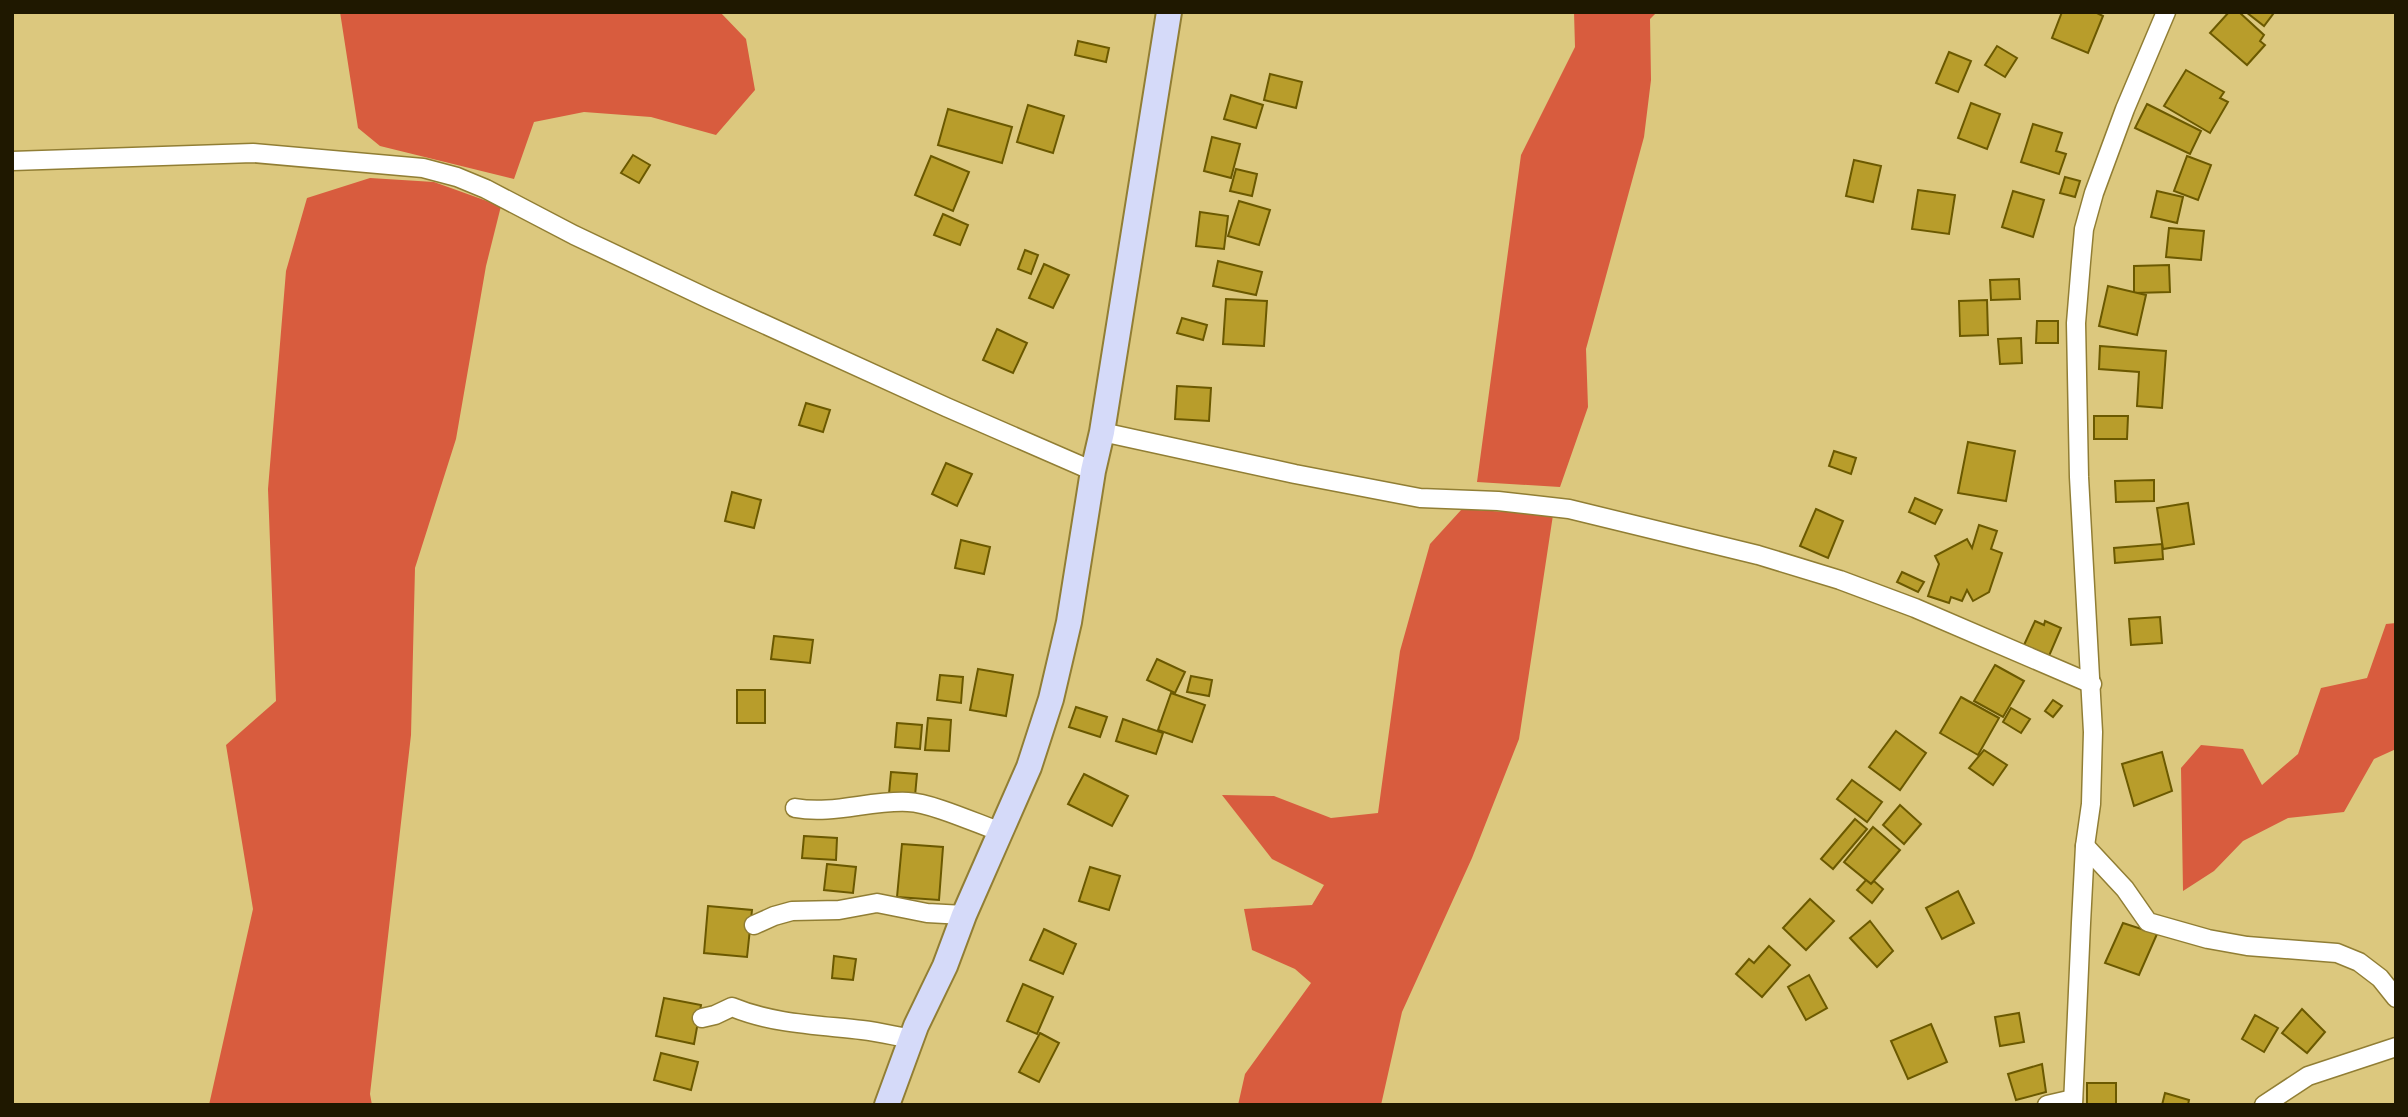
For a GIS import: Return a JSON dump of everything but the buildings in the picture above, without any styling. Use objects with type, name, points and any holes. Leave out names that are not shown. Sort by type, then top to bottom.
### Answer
[{"type":"street","points":[[887,1105],[964,915],[1029,768],[1051,699],[1069,622],[1093,471],[1102,432],[1169,12]]},
{"type":"street","points":[[2047,1105],[2073,1102],[2085,846],[2091,804],[2092,684],[2083,580],[2076,323],[2084,229],[2124,109],[2166,12]]},
{"type":"street","points":[[12,161],[253,153],[423,168],[457,177],[486,188],[574,235],[734,311],[1093,471]]},
{"type":"street","points":[[1102,432],[1420,498],[1498,501],[1569,509],[1758,555],[1840,580],[1915,608],[2092,684]]},
{"type":"street","points":[[795,808],[811,811],[864,804],[911,802],[1001,832]]},
{"type":"street","points":[[2085,846],[2125,889],[2148,922],[2208,939],[2247,946],[2337,953],[2359,962],[2380,978],[2396,998]]},
{"type":"street","points":[[754,925],[792,911],[839,910],[877,903],[927,913],[964,915]]},
{"type":"street","points":[[702,1018],[732,1007],[755,1017],[780,1022],[866,1030],[912,1039]]},
{"type":"street","points":[[2264,1105],[2308,1076],[2396,1047]]},
{"type":"shaded area","points":[[340,12],[720,12],[746,39],[755,90],[716,135],[651,117],[584,112],[534,122],[514,179],[380,146],[358,128]]},
{"type":"shaded area","points":[[1574,12],[1657,12],[1650,19],[1651,80],[1644,137],[1586,349],[1588,407],[1560,487],[1477,482],[1521,155],[1575,47]]},
{"type":"shaded area","points":[[370,178],[434,182],[501,206],[486,266],[456,439],[415,568],[411,735],[370,1094],[372,1105],[209,1105],[253,909],[226,745],[276,701],[268,489],[286,271],[307,198]]},
{"type":"shaded area","points":[[1462,509],[1553,515],[1519,739],[1472,858],[1402,1012],[1381,1105],[1238,1105],[1245,1074],[1311,983],[1295,969],[1252,950],[1244,909],[1312,905],[1324,885],[1272,859],[1222,795],[1274,796],[1331,818],[1378,813],[1400,651],[1430,544]]},
{"type":"shaded area","points":[[2396,623],[2396,749],[2374,759],[2344,812],[2288,818],[2243,841],[2214,871],[2183,891],[2181,768],[2201,745],[2243,749],[2262,785],[2298,754],[2321,688],[2367,678],[2386,624]]}]
